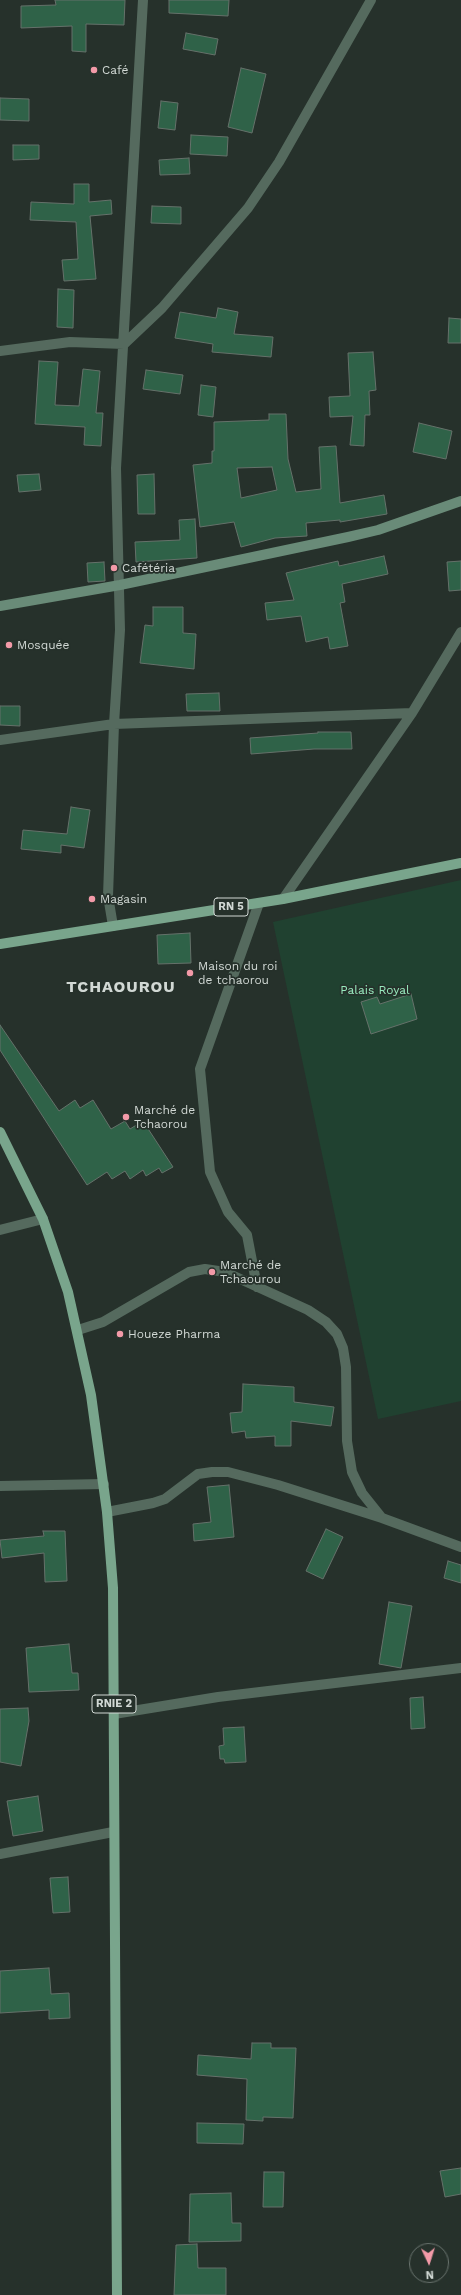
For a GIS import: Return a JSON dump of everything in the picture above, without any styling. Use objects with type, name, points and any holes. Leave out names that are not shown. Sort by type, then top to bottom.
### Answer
[{"type":"main road","name":"RN 5","points":[[0,944],[283,899],[461,863]]},
{"type":"main road","name":"RNIE 2","points":[[0,1132],[44,1219],[68,1292],[78,1330],[91,1395],[107,1512],[113,1588],[113,1832],[117,2295]]},
{"type":"street","points":[[113,926],[108,896],[114,724],[118,672],[120,585],[116,468],[143,0]]},
{"type":"street","points":[[0,351],[40,344],[70,342],[124,344],[162,308],[248,208],[279,162],[371,0]]},
{"type":"street","points":[[0,606],[120,585],[348,538],[378,530],[461,501]]},
{"type":"street","points":[[283,899],[412,713],[461,632]]},
{"type":"street","points":[[0,740],[114,724],[412,713]]},
{"type":"street","points":[[257,1287],[247,1235],[228,1212],[210,1172],[200,1069],[259,903]]},
{"type":"street","points":[[0,1230],[44,1219]]},
{"type":"street","points":[[78,1330],[104,1322],[189,1272],[205,1269],[225,1272],[308,1310],[326,1322],[337,1334],[343,1348],[346,1367],[347,1441],[352,1472],[362,1493],[382,1518]]},
{"type":"street","points":[[107,1512],[153,1503],[165,1499],[198,1474],[228,1472],[278,1485],[382,1518],[461,1547]]},
{"type":"street","points":[[0,1486],[104,1484]]},
{"type":"street","points":[[114,1714],[218,1698],[461,1668]]},
{"type":"street","points":[[0,1854],[113,1832]]},
{"type":"green space","name":"Palais Royal","points":[[461,880],[461,1401],[378,1419],[273,922]]},
{"type":"building","points":[[55,0],[125,0],[124,25],[86,24],[86,52],[72,51],[72,26],[21,28],[21,6],[56,5]]},
{"type":"building","points":[[169,0],[229,0],[228,16],[169,13]]},
{"type":"building","points":[[186,33],[218,39],[215,55],[183,49]]},
{"type":"building","points":[[241,68],[266,74],[252,133],[228,127]]},
{"type":"building","points":[[0,98],[29,99],[29,121],[0,120]]},
{"type":"building","points":[[161,101],[178,103],[175,130],[158,128]]},
{"type":"building","points":[[191,135],[228,137],[227,156],[190,154]]},
{"type":"building","points":[[13,145],[39,145],[39,159],[13,160]]},
{"type":"building","points":[[189,158],[190,174],[160,175],[159,160]]},
{"type":"building","points":[[74,184],[89,184],[89,202],[111,200],[112,214],[90,216],[96,279],[64,281],[62,260],[78,259],[76,222],[30,220],[31,202],[74,204]]},
{"type":"building","points":[[152,206],[181,207],[181,224],[151,223]]},
{"type":"building","points":[[58,289],[74,290],[73,328],[57,327]]},
{"type":"building","points":[[218,308],[238,312],[234,334],[273,337],[271,357],[212,352],[213,344],[175,338],[180,312],[216,318]]},
{"type":"building","points":[[449,318],[461,319],[461,343],[448,343]]},
{"type":"building","points":[[373,352],[376,390],[369,391],[370,415],[365,415],[364,446],[350,445],[353,416],[330,417],[329,397],[350,396],[348,353]]},
{"type":"building","points":[[39,361],[58,362],[55,405],[79,406],[83,369],[100,371],[96,413],[103,413],[101,446],[84,445],[85,427],[35,424]]},
{"type":"building","points":[[146,370],[183,375],[180,394],[143,389]]},
{"type":"building","points":[[201,385],[216,387],[213,417],[198,415]]},
{"type":"building","points":[[269,414],[286,414],[288,459],[296,492],[321,489],[319,447],[336,446],[340,503],[384,495],[387,514],[340,522],[340,520],[306,523],[307,536],[275,538],[241,547],[234,522],[200,527],[193,465],[212,463],[212,451],[214,451],[214,422],[269,420]],"holes":[[[272,467],[277,490],[241,498],[237,468]]]},
{"type":"building","points":[[419,423],[452,431],[446,459],[413,452]]},
{"type":"building","points":[[39,474],[41,490],[19,492],[17,475]]},
{"type":"building","points":[[154,474],[155,514],[138,514],[137,475]]},
{"type":"building","points":[[195,519],[197,558],[136,562],[135,542],[180,540],[179,520]]},
{"type":"building","points":[[384,556],[388,574],[342,584],[345,602],[340,603],[348,646],[330,649],[328,637],[306,642],[301,616],[267,620],[265,603],[294,600],[286,573],[338,561],[339,566]]},
{"type":"building","points":[[461,561],[461,590],[449,591],[447,562]]},
{"type":"building","points":[[104,562],[105,581],[88,582],[87,563]]},
{"type":"building","points":[[153,607],[183,607],[183,633],[196,634],[194,669],[140,663],[145,625],[153,626]]},
{"type":"building","points":[[219,693],[220,711],[187,711],[186,694]]},
{"type":"building","points":[[0,706],[20,706],[20,726],[0,725]]},
{"type":"building","points":[[318,732],[351,732],[352,749],[314,749],[251,754],[250,738]]},
{"type":"building","points":[[71,807],[90,810],[84,848],[61,845],[61,853],[21,849],[23,830],[67,834]]},
{"type":"building","points":[[190,933],[191,963],[158,964],[157,935]]},
{"type":"building","points":[[411,994],[417,1019],[371,1034],[361,1002],[377,997],[380,1004]]},
{"type":"building","points":[[0,1025],[59,1111],[75,1100],[80,1108],[93,1100],[111,1129],[125,1121],[130,1129],[143,1121],[173,1167],[162,1173],[159,1168],[146,1176],[143,1170],[130,1179],[125,1171],[112,1179],[107,1172],[87,1185],[0,1050]]},
{"type":"building","points":[[243,1384],[294,1387],[294,1402],[334,1407],[331,1426],[291,1421],[291,1446],[275,1446],[275,1436],[246,1438],[245,1431],[232,1433],[230,1413],[242,1412]]},
{"type":"building","points":[[229,1485],[234,1537],[194,1541],[193,1524],[211,1522],[207,1487]]},
{"type":"building","points":[[326,1529],[343,1537],[323,1579],[306,1571]]},
{"type":"building","points":[[43,1531],[65,1531],[67,1581],[45,1582],[44,1553],[2,1558],[0,1540],[44,1536]]},
{"type":"building","points":[[448,1561],[461,1565],[461,1583],[444,1578]]},
{"type":"building","points":[[389,1602],[412,1606],[401,1668],[379,1664]]},
{"type":"building","points":[[69,1644],[72,1673],[78,1673],[79,1690],[29,1692],[26,1648]]},
{"type":"building","points":[[423,1697],[425,1728],[411,1729],[410,1698]]},
{"type":"building","points":[[28,1708],[29,1721],[21,1766],[0,1762],[0,1709]]},
{"type":"building","points":[[244,1727],[246,1762],[225,1763],[224,1759],[220,1759],[219,1746],[224,1745],[223,1728]]},
{"type":"building","points":[[38,1796],[43,1831],[13,1836],[7,1801]]},
{"type":"building","points":[[68,1877],[70,1912],[53,1913],[50,1878]]},
{"type":"building","points":[[49,1968],[51,1994],[69,1993],[70,2018],[49,2019],[49,2010],[0,2013],[0,1971]]},
{"type":"building","points":[[252,2043],[271,2043],[271,2048],[296,2048],[293,2118],[263,2117],[263,2121],[246,2120],[247,2079],[197,2075],[198,2055],[251,2059]]},
{"type":"building","points":[[197,2123],[244,2124],[243,2144],[197,2143]]},
{"type":"building","points":[[461,2168],[461,2194],[445,2197],[440,2171]]},
{"type":"building","points":[[264,2172],[284,2172],[283,2207],[263,2207]]},
{"type":"building","points":[[231,2193],[232,2223],[241,2223],[241,2241],[189,2242],[190,2194]]},
{"type":"building","points":[[197,2244],[198,2268],[226,2268],[226,2295],[174,2295],[176,2245]]},
{"type":"place","name":"Café","points":[[94,70]]},
{"type":"place","name":"Cafétéria","points":[[114,568]]},
{"type":"place","name":"Mosquée","points":[[9,645]]},
{"type":"place","name":"Magasin","points":[[92,899]]},
{"type":"place","name":"Maison du roi de tchaorou","points":[[190,973]]},
{"type":"place","name":"Marché de Tchaorou","points":[[126,1117]]},
{"type":"place","name":"Marché de Tchaourou","points":[[212,1272]]},
{"type":"place","name":"Houeze Pharma","points":[[120,1334]]},
{"type":"district","name":"TCHAOUROU","points":[[121,987]]}]
